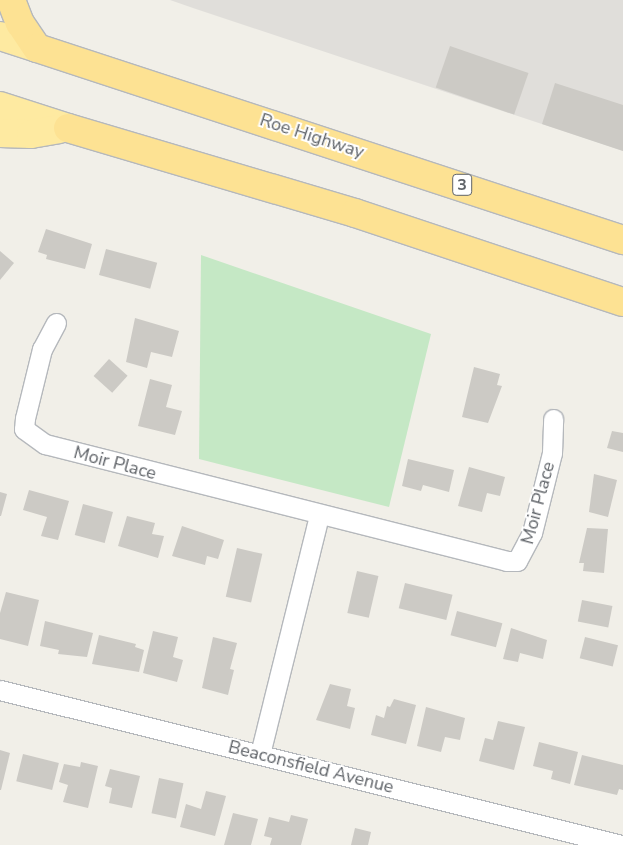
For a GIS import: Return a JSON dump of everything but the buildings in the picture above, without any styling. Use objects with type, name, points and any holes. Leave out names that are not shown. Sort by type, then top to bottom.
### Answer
[{"type":"highway","points":[[10,0],[20,23],[37,48]]},
{"type":"highway","name":"Roe Highway","points":[[0,36],[334,143],[623,240]]},
{"type":"highway","points":[[0,106],[354,213],[623,302]]},
{"type":"highway","points":[[0,133],[31,134],[68,128]]},
{"type":"highway","points":[[334,143],[623,219]]},
{"type":"street","name":"Moir Place","points":[[56,323],[42,349],[24,418],[24,429],[45,444],[319,516],[506,561],[517,560],[532,533],[552,453],[553,419]]},
{"type":"street","points":[[260,754],[319,516]]},
{"type":"street","name":"Beaconsfield Avenue","points":[[0,690],[622,845]]},
{"type":"shaded area","points":[[170,0],[623,0],[623,151],[193,8]]},
{"type":"green space","points":[[201,255],[431,334],[389,507],[199,459]]}]
